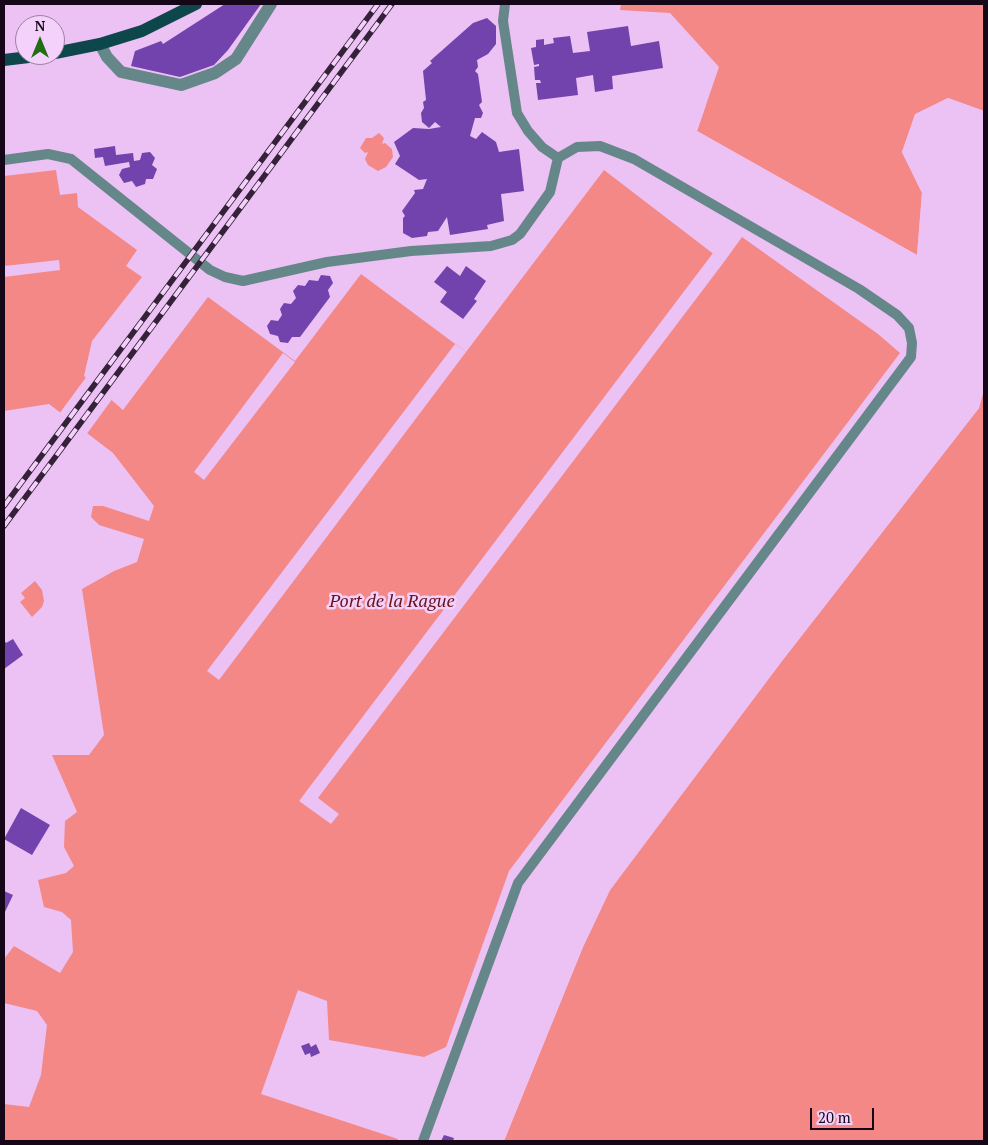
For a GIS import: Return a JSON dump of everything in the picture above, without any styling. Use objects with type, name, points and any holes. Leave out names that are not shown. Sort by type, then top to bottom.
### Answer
[{"type":"main road","points":[[65,51],[100,44],[142,31],[196,4]]},
{"type":"street","points":[[100,44],[107,57],[121,72],[181,85],[215,73],[236,58],[270,4]]},
{"type":"lane","points":[[505,4],[503,21],[517,113],[528,131],[542,147],[558,158]]},
{"type":"lane","points":[[4,160],[48,154],[61,155],[71,159],[210,270],[226,278],[243,281],[327,262],[411,251],[491,246],[512,240],[520,234],[550,192],[558,158],[577,147],[600,146],[634,159],[859,289],[896,315],[909,328],[912,350],[905,365],[518,883],[424,1141]]},
{"type":"water","points":[[621,4],[984,4],[984,111],[948,98],[915,115],[902,152],[922,193],[917,255],[697,131],[719,67],[670,13],[620,10]]},
{"type":"water","points":[[379,133],[384,138],[382,144],[385,143],[392,149],[393,157],[386,167],[378,171],[368,165],[365,159],[368,152],[365,153],[360,148],[366,138],[372,138]]},
{"type":"water","name":"Port de la Rague","points":[[56,170],[60,195],[77,193],[78,207],[137,250],[126,266],[142,277],[92,341],[84,376],[123,410],[208,297],[295,361],[361,274],[466,352],[604,170],[724,262],[742,237],[878,334],[900,353],[509,871],[446,1047],[424,1057],[329,1040],[327,1001],[298,990],[261,1094],[398,1139],[397,1141],[4,1141],[4,1104],[29,1107],[41,1075],[47,1025],[37,1011],[4,1003],[4,959],[14,946],[60,973],[73,952],[71,920],[62,912],[44,907],[38,880],[66,873],[74,866],[64,847],[65,821],[77,812],[52,755],[89,755],[104,735],[82,589],[114,571],[137,562],[144,539],[99,525],[91,517],[93,506],[103,506],[149,521],[154,506],[113,453],[49,404],[4,411],[4,176]]},
{"type":"water","points":[[984,390],[984,1141],[504,1141],[583,947],[610,890],[782,661],[979,408]]},
{"type":"water","points":[[35,581],[42,590],[44,601],[42,607],[32,617],[20,602],[25,598],[21,593]]},
{"type":"pier","points":[[948,98],[984,111],[984,114],[949,100],[917,116],[905,152],[924,193],[920,256],[918,258],[694,131],[703,104],[706,105],[697,131],[917,255],[922,193],[902,152],[915,114]]},
{"type":"pier","points":[[713,253],[724,262],[318,798],[339,814],[331,824],[299,801]]},
{"type":"pier","points":[[59,260],[60,270],[4,277],[4,266]]},
{"type":"pier","points":[[455,344],[466,352],[219,680],[207,671]]},
{"type":"pier","points":[[283,353],[295,362],[204,480],[194,472]]},
{"type":"pier","points":[[87,376],[113,398],[86,435],[59,414]]},
{"type":"pier","points":[[984,388],[979,408],[782,661],[610,890],[583,947],[504,1141],[502,1141],[580,946],[608,889],[780,660],[977,407]]},
{"type":"building","points":[[225,4],[261,4],[228,50],[214,65],[180,77],[131,66],[135,51],[161,41],[163,44]]},
{"type":"building","points":[[487,18],[496,26],[496,44],[488,54],[477,60],[478,67],[475,71],[478,74],[482,102],[479,105],[483,113],[481,118],[475,118],[470,136],[476,139],[482,132],[496,142],[499,152],[519,149],[524,191],[501,194],[504,221],[487,225],[488,229],[450,235],[447,217],[438,231],[428,232],[427,236],[412,238],[403,233],[403,218],[405,216],[402,211],[415,193],[414,190],[423,189],[427,179],[419,180],[395,164],[400,156],[394,142],[413,128],[429,129],[441,127],[435,122],[429,128],[422,122],[423,102],[426,100],[423,71],[432,63],[430,61],[473,23]]},
{"type":"building","points":[[628,26],[631,46],[659,41],[663,68],[612,76],[613,89],[595,92],[593,75],[576,78],[578,95],[538,100],[536,83],[541,83],[540,80],[535,80],[534,67],[539,66],[539,64],[534,65],[531,48],[536,47],[536,40],[544,39],[544,45],[554,43],[553,38],[570,36],[573,53],[590,51],[587,32]]},
{"type":"building","points":[[115,146],[116,155],[133,153],[134,161],[140,160],[142,153],[150,152],[155,158],[152,165],[157,169],[153,179],[146,179],[145,184],[136,187],[132,181],[124,183],[119,175],[122,169],[130,167],[129,162],[105,166],[103,157],[95,158],[94,149]]},
{"type":"building","points":[[447,266],[460,276],[466,266],[486,281],[474,299],[477,301],[463,319],[440,302],[447,292],[434,282]]},
{"type":"building","points":[[321,275],[330,276],[333,283],[328,290],[330,297],[300,337],[292,337],[288,343],[280,342],[278,336],[270,334],[267,326],[271,320],[278,321],[282,315],[280,309],[284,303],[291,304],[296,298],[293,291],[298,285],[305,286],[309,280],[318,281]]},
{"type":"building","points":[[13,639],[23,655],[4,669],[4,640],[6,643]]},
{"type":"building","points":[[21,808],[50,825],[32,855],[4,839]]},
{"type":"building","points":[[4,891],[13,895],[4,914]]},
{"type":"building","points":[[309,1043],[311,1047],[316,1044],[320,1053],[311,1057],[310,1053],[305,1055],[301,1046]]},
{"type":"building","points":[[444,1135],[454,1138],[453,1141],[441,1141]]},
{"type":"railway","points":[[4,506],[378,4]]},
{"type":"railway","points":[[4,526],[392,4]]}]
